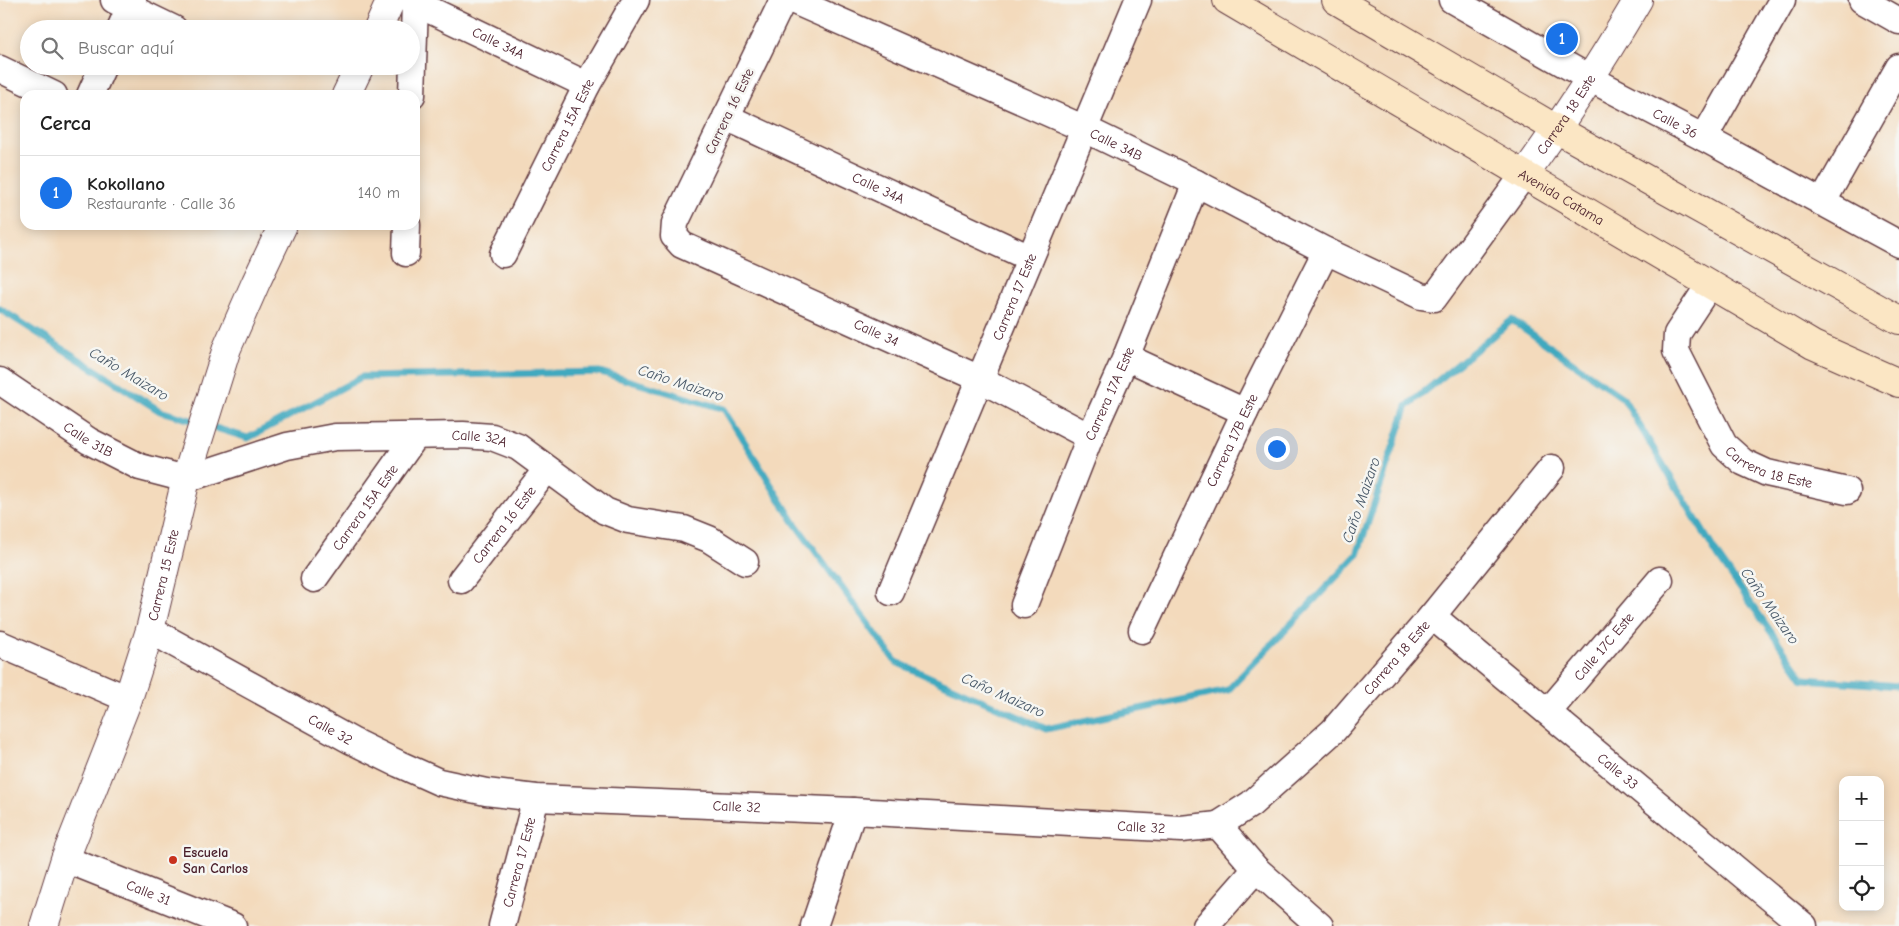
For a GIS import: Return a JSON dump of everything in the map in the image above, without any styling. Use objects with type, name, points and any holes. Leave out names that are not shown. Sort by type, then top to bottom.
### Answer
[{"type":"main road","name":"Avenida Catama","points":[[1227,0],[1813,345],[1899,383]]},
{"type":"main road","points":[[1336,0],[1558,130],[1883,313],[1899,320]]},
{"type":"street","name":"Carrera 15A Este","points":[[503,254],[587,84],[636,0]]},
{"type":"street","name":"Carrera 16 Este","points":[[675,223],[783,0]]},
{"type":"street","name":"Calle 34B","points":[[792,0],[1085,129],[1326,252],[1410,292],[1434,298]]},
{"type":"street","name":"Carrera 17 Este","points":[[891,592],[1138,0]]},
{"type":"street","name":"Calle 36","points":[[1452,0],[1591,79],[1899,244]]},
{"type":"street","name":"Carrera 18 Este","points":[[1434,298],[1558,130],[1638,0]]},
{"type":"street","points":[[1704,138],[1782,0]]},
{"type":"street","points":[[1862,0],[1899,21]]},
{"type":"street","name":"Calle 34A","points":[[405,1],[587,84]]},
{"type":"street","points":[[387,20],[405,1]]},
{"type":"street","points":[[405,1],[406,20]]},
{"type":"street","points":[[124,9],[152,20]]},
{"type":"street","points":[[1822,203],[1899,67]]},
{"type":"street","points":[[0,69],[44,90]]},
{"type":"street","points":[[92,90],[99,75]]},
{"type":"street","points":[[348,90],[356,75]]},
{"type":"street","points":[[411,75],[412,90]]},
{"type":"street","name":"Calle 34A","points":[[726,117],[1030,258]]},
{"type":"street","name":"Carrera 17A Este","points":[[1024,606],[1090,437],[1126,357],[1196,184]]},
{"type":"street","name":"Calle 34","points":[[675,223],[674,236],[682,245],[980,379],[1090,437]]},
{"type":"street","name":"Carrera 15 Este","points":[[44,926],[65,859],[128,699],[150,630],[186,479],[227,348],[281,230]]},
{"type":"street","points":[[406,253],[407,230]]},
{"type":"street","name":"Carrera 17B Este","points":[[1142,630],[1245,412],[1326,252]]},
{"type":"street","name":"Carrera 18 Este","points":[[1710,284],[1677,334],[1676,351],[1724,445],[1743,462],[1767,473],[1847,491]]},
{"type":"street","points":[[1126,357],[1245,412]]},
{"type":"street","name":"Calle 31B","points":[[0,382],[89,441],[140,467],[186,479]]},
{"type":"street","name":"Calle 32A","points":[[186,479],[287,446],[335,437],[464,435],[492,437],[518,447],[604,510],[628,520],[684,529],[709,539],[745,562]]},
{"type":"street","name":"Carrera 15A Este","points":[[314,579],[415,437]]},
{"type":"street","name":"Carrera 18 Este","points":[[1218,825],[1251,804],[1333,731],[1432,616],[1552,468]]},
{"type":"street","name":"Carrera 16 Este","points":[[461,580],[547,469]]},
{"type":"street","name":"Calle 17C Este","points":[[1548,712],[1660,580]]},
{"type":"street","name":"Calle 33","points":[[1432,616],[1804,926]]},
{"type":"street","name":"Calle 32","points":[[150,630],[352,741],[407,768],[439,782],[486,792],[536,798],[853,810],[1181,829],[1218,825]]},
{"type":"street","points":[[0,644],[128,699]]},
{"type":"street","name":"Carrera 17 Este","points":[[502,926],[536,798]]},
{"type":"street","points":[[814,926],[853,810]]},
{"type":"street","points":[[1218,825],[1256,869],[1320,926]]},
{"type":"street","name":"Calle 31","points":[[65,859],[232,926]]},
{"type":"street","points":[[1206,926],[1256,869]]},
{"type":"waterway","name":"Caño Maizaro","points":[[0,309],[160,411],[198,422]]},
{"type":"waterway","name":"Caño Maizaro","points":[[209,426],[248,438],[362,377],[600,372],[724,409],[794,522],[896,662],[1046,729],[1228,690],[1357,555],[1407,406],[1512,320],[1623,398],[1719,558],[1804,679],[1899,686]]},
{"type":"place","name":"Kokollano","points":[[1562,39]]},
{"type":"place","name":"Escuela San Carlos","points":[[173,860]]}]
